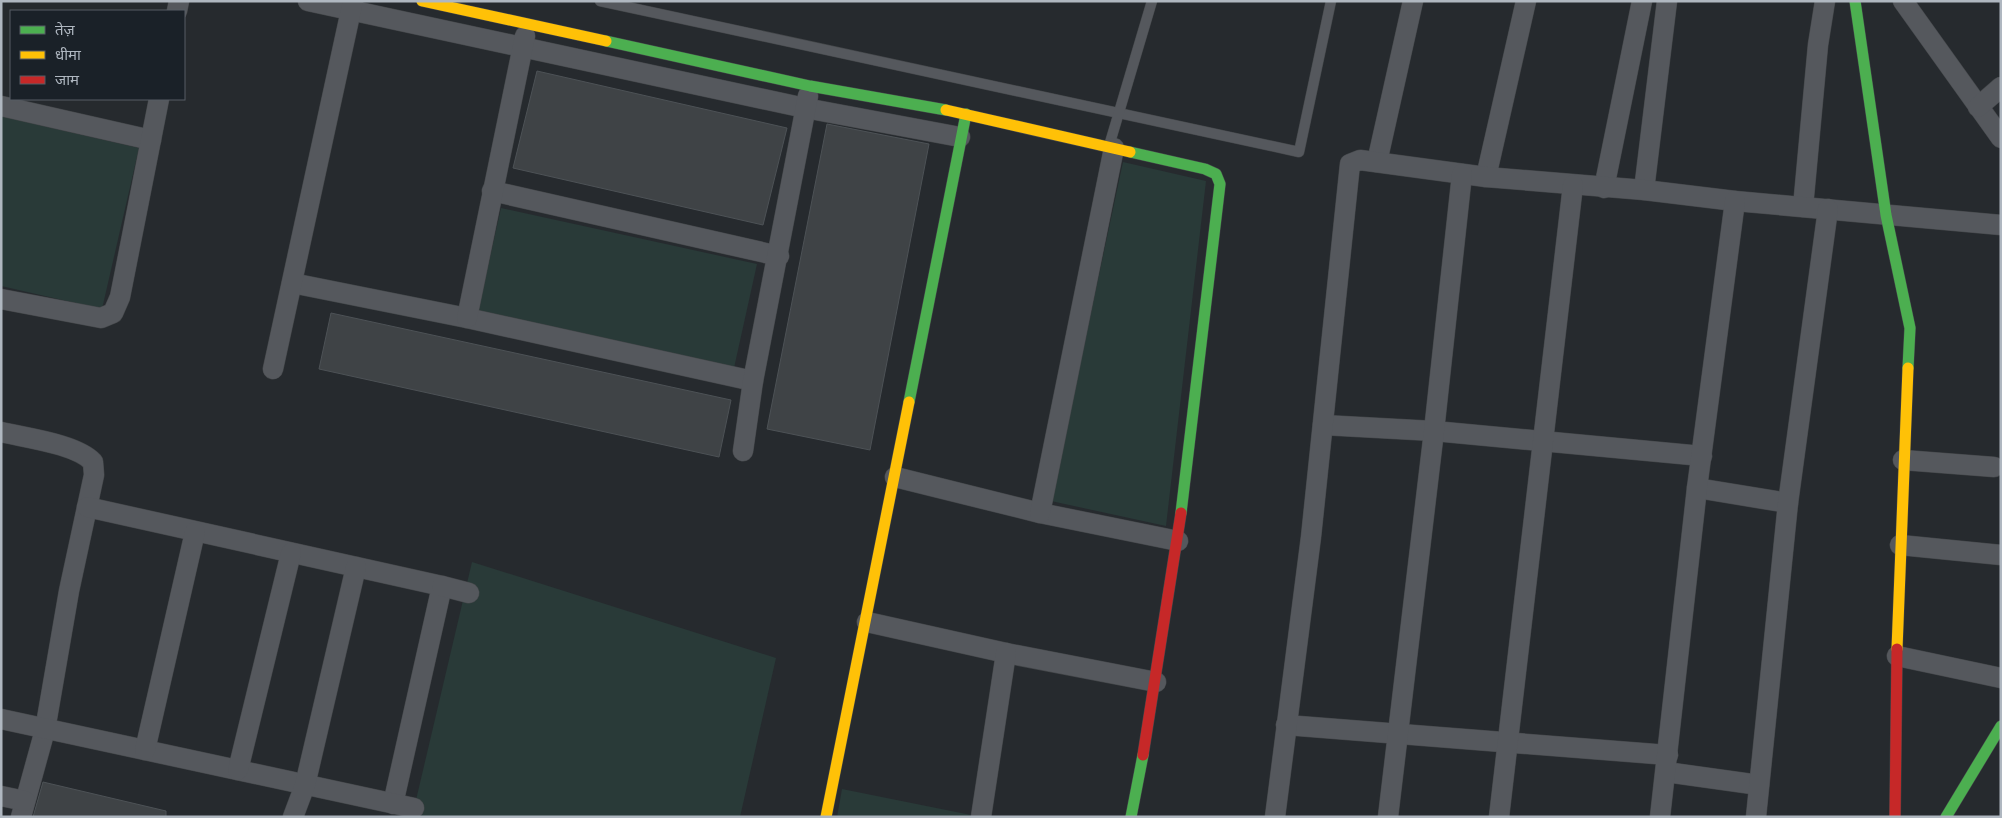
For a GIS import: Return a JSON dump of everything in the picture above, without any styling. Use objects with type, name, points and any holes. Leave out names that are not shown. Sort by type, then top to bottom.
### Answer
[{"type":"street","points":[[308,1],[352,6],[523,47],[805,108],[960,137]]},
{"type":"street","points":[[422,1],[810,86],[966,114],[1212,170],[1219,179],[1178,541],[1156,682],[1131,817]]},
{"type":"street","points":[[1377,162],[1413,1]]},
{"type":"street","points":[[1486,177],[1526,1]]},
{"type":"street","points":[[1604,188],[1642,1]]},
{"type":"street","points":[[1644,190],[1667,1]]},
{"type":"street","points":[[1803,206],[1824,1]]},
{"type":"street","points":[[1855,1],[1886,215],[1910,328],[1900,545],[1895,817]]},
{"type":"street","points":[[1903,1],[2001,138]]},
{"type":"street","points":[[273,369],[352,6]]},
{"type":"street","points":[[467,318],[492,190],[528,24]]},
{"type":"street","points":[[744,451],[753,381],[779,256],[810,86]]},
{"type":"street","points":[[1978,107],[2001,87]]},
{"type":"street","points":[[1,299],[101,318],[113,313],[120,297],[159,100]]},
{"type":"street","points":[[1,106],[150,140]]},
{"type":"street","points":[[826,817],[867,622],[966,114]]},
{"type":"street","points":[[1040,513],[1112,147]]},
{"type":"street","points":[[1275,817],[1311,537],[1348,169],[1354,160],[1486,177],[1644,190],[1735,201],[2001,225]]},
{"type":"street","points":[[1388,817],[1434,431],[1462,174]]},
{"type":"street","points":[[1499,817],[1573,185]]},
{"type":"street","points":[[492,190],[779,256]]},
{"type":"street","points":[[1660,817],[1697,488],[1735,201]]},
{"type":"street","points":[[1756,817],[1788,503],[1828,209]]},
{"type":"street","points":[[292,283],[467,318],[753,381]]},
{"type":"street","points":[[1323,425],[1434,431],[1542,443],[1702,456]]},
{"type":"street","points":[[1,432],[86,454],[93,462],[94,475],[69,591],[45,730],[23,809],[1,796]]},
{"type":"street","points":[[1904,460],[1994,467]]},
{"type":"street","points":[[895,477],[1040,513],[1178,541]]},
{"type":"street","points":[[1697,488],[1788,503]]},
{"type":"street","points":[[87,507],[469,593]]},
{"type":"street","points":[[145,750],[195,532]]},
{"type":"street","points":[[1900,545],[2001,555]]},
{"type":"street","points":[[238,770],[291,553]]},
{"type":"street","points":[[293,817],[305,785],[356,567]]},
{"type":"street","points":[[393,804],[442,586]]},
{"type":"street","points":[[867,622],[1006,653],[1156,682]]},
{"type":"street","points":[[981,817],[1006,653]]},
{"type":"street","points":[[1897,656],[2001,678]]},
{"type":"street","points":[[1,719],[414,808]]},
{"type":"street","points":[[1286,725],[1397,735],[1507,741],[1667,763],[1759,785]]},
{"type":"street","points":[[1946,817],[2001,726]]},
{"type":"lane","points":[[600,1],[1299,152],[1331,1]]},
{"type":"lane","points":[[1112,147],[1119,113],[1152,1]]},
{"type":"shaded area","points":[[1,116],[139,148],[102,309],[1,286]]},
{"type":"shaded area","points":[[1123,162],[1206,181],[1166,526],[1051,501]]},
{"type":"shaded area","points":[[501,208],[757,264],[734,368],[478,311]]},
{"type":"shaded area","points":[[472,562],[776,658],[740,817],[412,817]]},
{"type":"shaded area","points":[[842,789],[971,815],[970,817],[837,817]]},
{"type":"building","points":[[537,71],[787,128],[763,225],[513,168]]},
{"type":"building","points":[[827,124],[929,144],[870,450],[767,429]]},
{"type":"building","points":[[331,313],[731,400],[719,457],[319,369]]},
{"type":"building","points":[[43,782],[166,811],[166,817],[33,817]]},
{"type":"traffic: fast","points":[[1855,1],[1886,215],[1910,328],[1908,368]]},
{"type":"traffic: fast","points":[[606,41],[810,86],[946,110]]},
{"type":"traffic: fast","points":[[909,402],[966,114]]},
{"type":"traffic: fast","points":[[1130,152],[1205,169],[1216,174],[1220,184],[1181,513]]},
{"type":"traffic: fast","points":[[1946,817],[2001,726]]},
{"type":"traffic: fast","points":[[1131,817],[1143,755]]},
{"type":"traffic: slow","points":[[422,1],[606,41]]},
{"type":"traffic: slow","points":[[946,110],[1130,152]]},
{"type":"traffic: slow","points":[[1897,649],[1908,368]]},
{"type":"traffic: slow","points":[[826,817],[909,402]]},
{"type":"traffic: jam","points":[[1143,755],[1181,513]]},
{"type":"traffic: jam","points":[[1895,817],[1897,649]]}]
